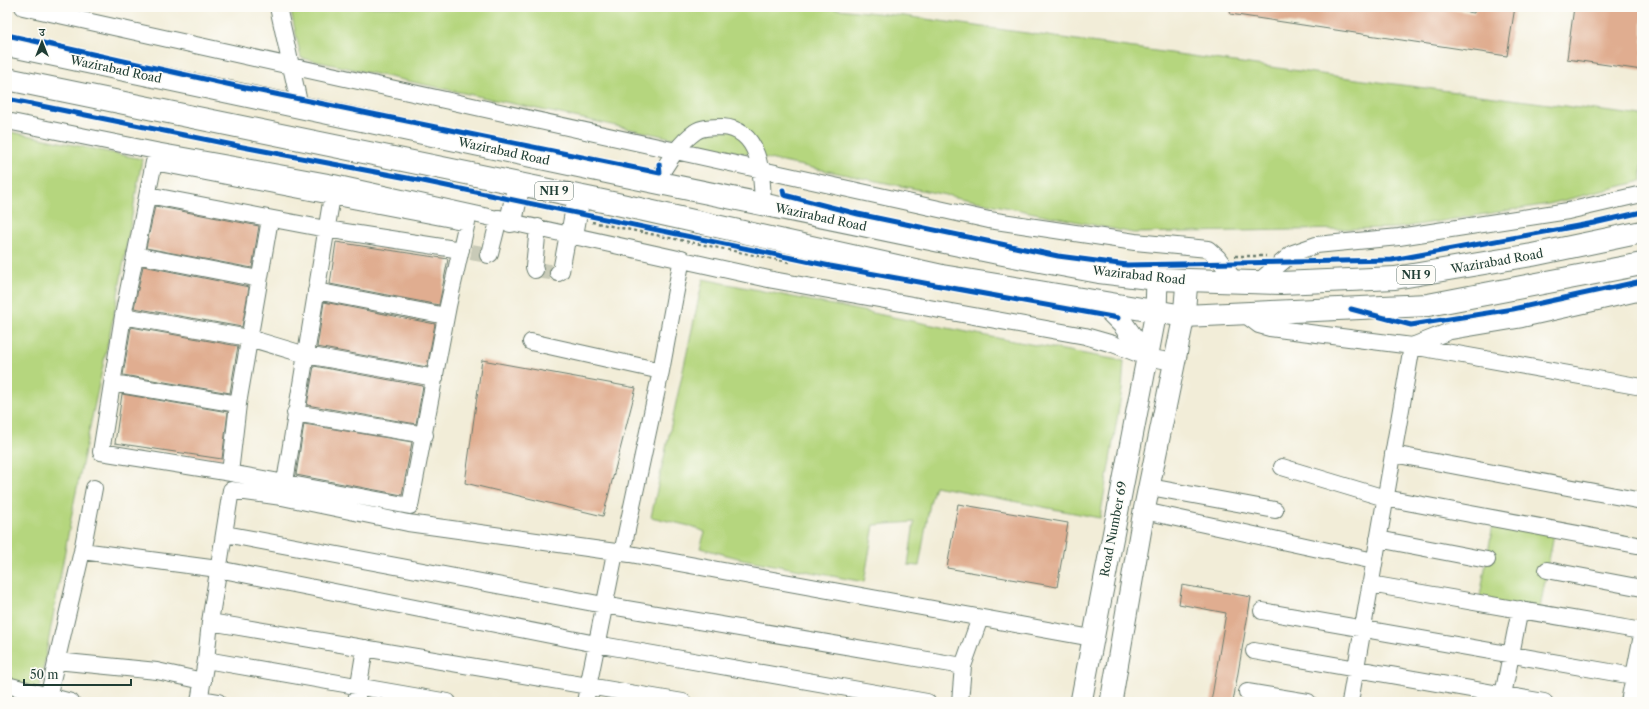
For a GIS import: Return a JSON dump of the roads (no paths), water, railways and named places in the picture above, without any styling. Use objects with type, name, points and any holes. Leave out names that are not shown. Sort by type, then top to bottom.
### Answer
[{"type":"highway","name":"Wazirabad Road","points":[[7,45],[655,183],[1083,269],[1157,279],[1187,281],[1235,281],[1255,272],[1281,283],[1395,278],[1532,255],[1642,232]]},
{"type":"highway","name":"NH 9","points":[[7,79],[519,184],[574,220],[942,276],[1184,316],[1428,305],[1642,264]]},
{"type":"highway","points":[[505,220],[519,184]]},
{"type":"main road","name":"Road Number 69","points":[[1081,702],[1146,357],[1156,312],[1157,279]]},
{"type":"main road","points":[[1111,702],[1144,511],[1184,316],[1187,281]]},
{"type":"main road","points":[[1102,303],[1123,324],[1146,357]]},
{"type":"street","points":[[23,7],[989,220],[1135,242],[1208,249],[1218,258],[1235,281]]},
{"type":"street","points":[[278,7],[300,107]]},
{"type":"street","points":[[7,121],[156,151],[334,183],[538,227],[574,220],[682,258],[773,280],[1084,336],[1113,344],[1146,357],[1174,362]]},
{"type":"street","points":[[655,183],[676,150],[696,131],[714,127],[728,127],[750,140],[761,169],[764,205]]},
{"type":"street","points":[[218,702],[200,701],[210,622],[231,490],[283,490],[410,506],[446,316],[466,251],[467,222],[154,162],[123,316],[101,452],[230,473],[283,490],[408,523],[618,553],[1092,638]]},
{"type":"street","points":[[1255,272],[1282,262],[1293,253],[1316,245],[1399,237],[1568,211],[1642,194]]},
{"type":"street","points":[[148,195],[326,229],[466,251]]},
{"type":"street","points":[[283,490],[332,196]]},
{"type":"street","points":[[466,251],[470,247],[476,214]]},
{"type":"street","points":[[230,473],[238,404],[270,219]]},
{"type":"street","points":[[488,255],[490,254],[505,220]]},
{"type":"street","points":[[558,273],[561,271],[574,220]]},
{"type":"street","points":[[535,270],[534,267],[538,227]]},
{"type":"street","points":[[135,255],[259,279]]},
{"type":"street","points":[[585,702],[604,605],[618,553],[661,371],[682,258]]},
{"type":"street","points":[[316,291],[446,316]]},
{"type":"street","points":[[1412,346],[1450,331],[1522,319],[1642,292]]},
{"type":"street","points":[[1243,313],[1259,324],[1270,328],[1412,346],[1642,387]]},
{"type":"street","points":[[123,316],[249,338],[306,355],[435,378]]},
{"type":"street","points":[[531,342],[661,371]]},
{"type":"street","points":[[1350,702],[1412,346]]},
{"type":"street","points":[[113,383],[238,404]]},
{"type":"street","points":[[295,413],[424,435]]},
{"type":"street","points":[[1393,454],[1642,501]]},
{"type":"street","points":[[1282,468],[1385,498],[1642,546]]},
{"type":"street","points":[[1150,487],[1275,510]]},
{"type":"street","points":[[49,699],[56,661],[82,551],[94,488]]},
{"type":"street","points":[[1144,511],[1374,561]]},
{"type":"street","points":[[225,534],[604,605],[963,666]]},
{"type":"street","points":[[1378,539],[1487,560]]},
{"type":"street","points":[[82,551],[218,569],[596,644],[927,702]]},
{"type":"street","points":[[1547,570],[1642,588]]},
{"type":"street","points":[[1370,584],[1642,631]]},
{"type":"street","points":[[1504,698],[1520,610]]},
{"type":"street","points":[[1262,611],[1363,628],[1511,656],[1637,668]]},
{"type":"street","points":[[960,702],[963,666],[980,618]]},
{"type":"street","points":[[210,622],[682,702]]},
{"type":"street","points":[[1629,702],[1637,668],[1642,635]]},
{"type":"street","points":[[357,694],[365,648]]},
{"type":"street","points":[[1254,651],[1504,698],[1544,702]]},
{"type":"street","points":[[206,660],[357,694],[448,702]]},
{"type":"street","points":[[56,661],[157,671],[203,681]]},
{"type":"street","points":[[7,685],[49,699],[71,702]]},
{"type":"street","points":[[1247,692],[1308,702]]},
{"type":"tunnel","points":[[471,252],[488,255]]},
{"type":"tunnel","points":[[535,270],[558,273]]}]
